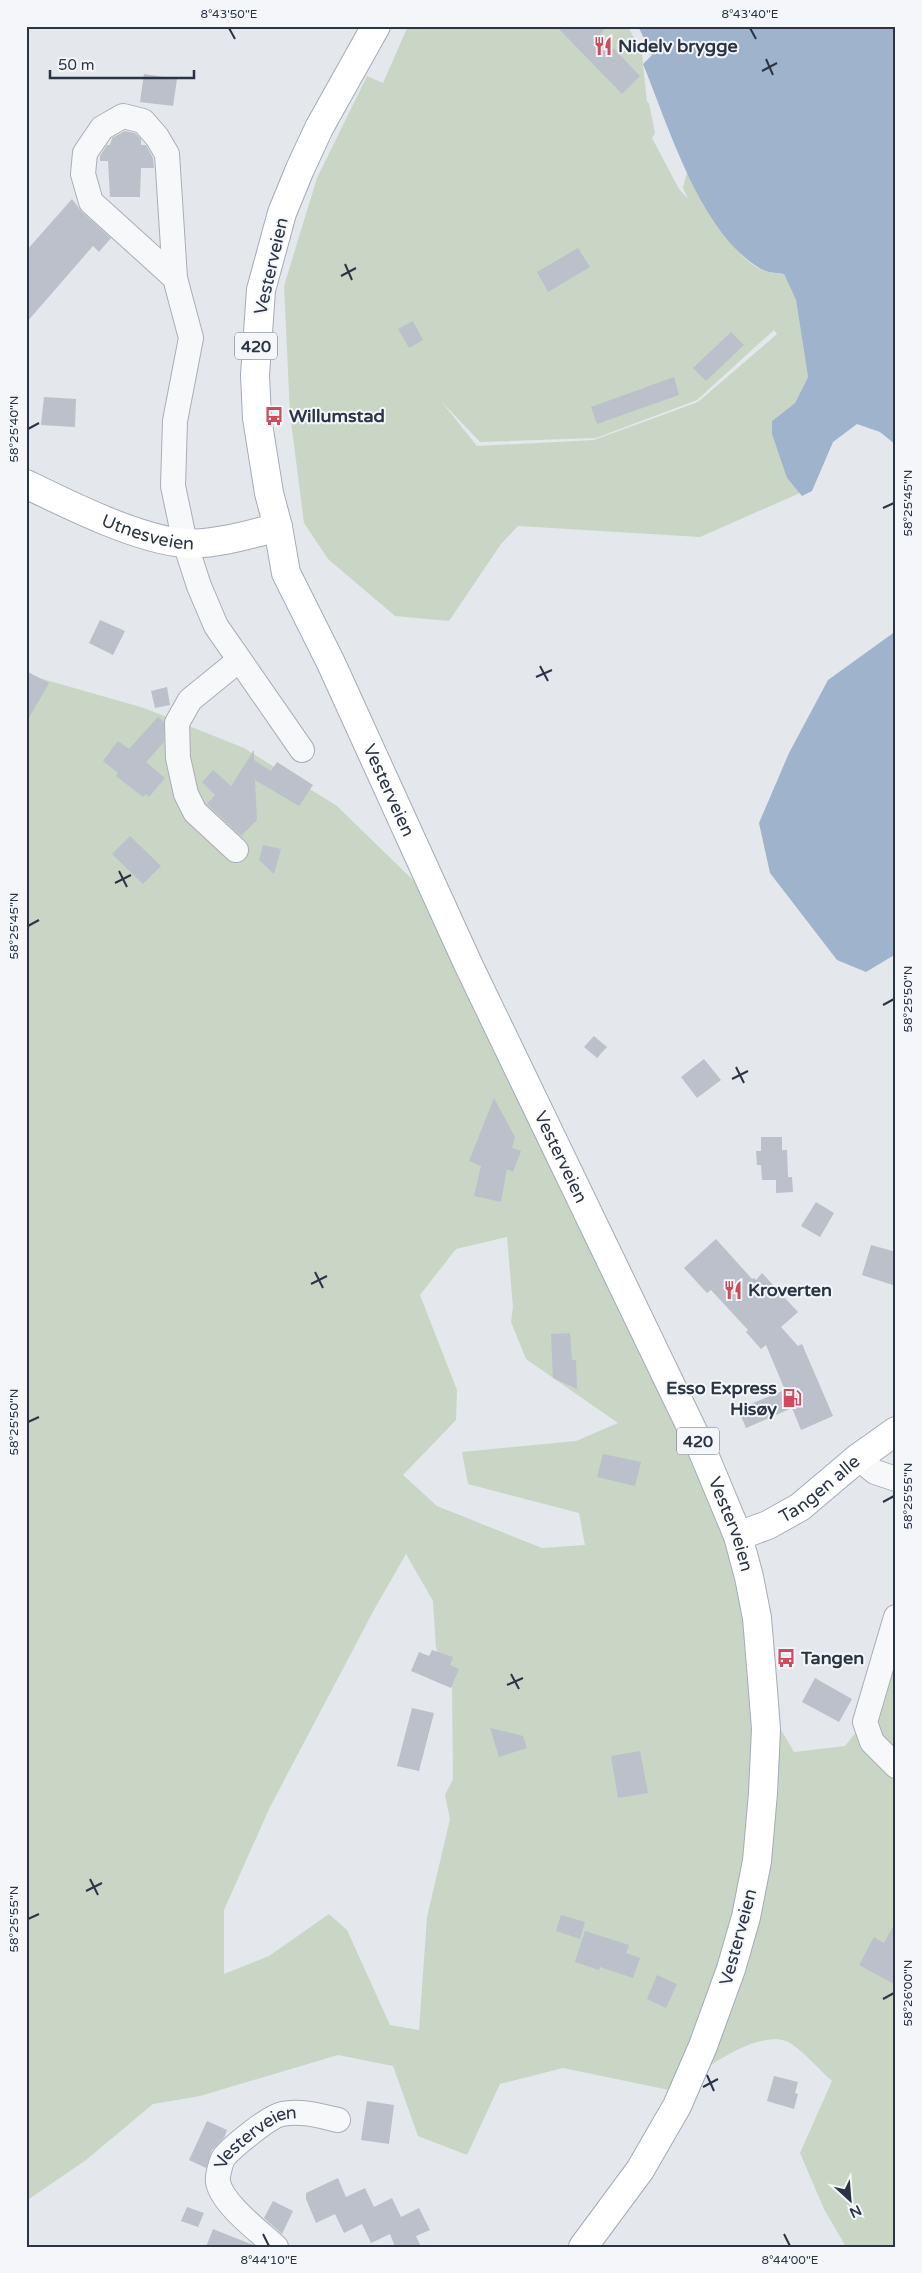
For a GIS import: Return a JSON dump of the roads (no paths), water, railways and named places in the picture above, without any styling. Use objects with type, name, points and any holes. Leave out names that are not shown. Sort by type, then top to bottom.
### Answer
[{"type":"main road","name":"Vesterveien","points":[[376,26],[319,128],[300,169],[282,213],[261,290],[255,374],[257,418],[269,493],[278,527],[299,567],[332,663],[468,964],[703,1452],[738,1536],[750,1577],[757,1618],[766,1729],[763,1793],[756,1861],[746,1917],[716,2012],[677,2106],[640,2170],[582,2247]]},
{"type":"main road","name":"Utnesveien","points":[[26,484],[79,509],[133,530],[185,543],[225,539],[278,527]]},
{"type":"main road","name":"Tangen alle","points":[[738,1536],[768,1525],[800,1506],[858,1458],[896,1431]]},
{"type":"street","points":[[174,278],[91,202],[83,174],[85,153],[102,128],[123,116],[143,121],[157,136],[167,154],[174,278],[191,338],[175,420],[173,486],[185,543],[198,586],[216,626],[238,661],[302,750]]},
{"type":"street","points":[[236,850],[195,812],[186,794],[178,758],[177,723],[190,700],[238,661]]},
{"type":"street","points":[[858,1458],[875,1472],[896,1479]]},
{"type":"street","points":[[896,1617],[865,1722],[872,1742],[896,1766]]},
{"type":"street","name":"Vesterveien","points":[[276,2247],[246,2220],[223,2194],[217,2181],[223,2158],[258,2128],[280,2114],[300,2112],[338,2120]]},
{"type":"water","points":[[638,26],[896,26],[896,445],[880,432],[857,424],[833,442],[812,491],[802,496],[787,478],[772,434],[772,421],[795,403],[808,377],[796,300],[784,274],[763,270],[739,252],[720,231],[704,205],[676,147],[643,64],[652,55]]},
{"type":"water","points":[[896,631],[896,954],[866,972],[837,960],[770,873],[759,823],[789,753],[828,680]]},
{"type":"place","name":"Nidelv brygge","points":[[603,46]]},
{"type":"place","name":"Willumstad","points":[[274,416]]},
{"type":"place","name":"Kroverten","points":[[733,1290]]},
{"type":"place","name":"Esso Express Hisøy","points":[[792,1398]]},
{"type":"place","name":"Tangen","points":[[786,1658]]}]
